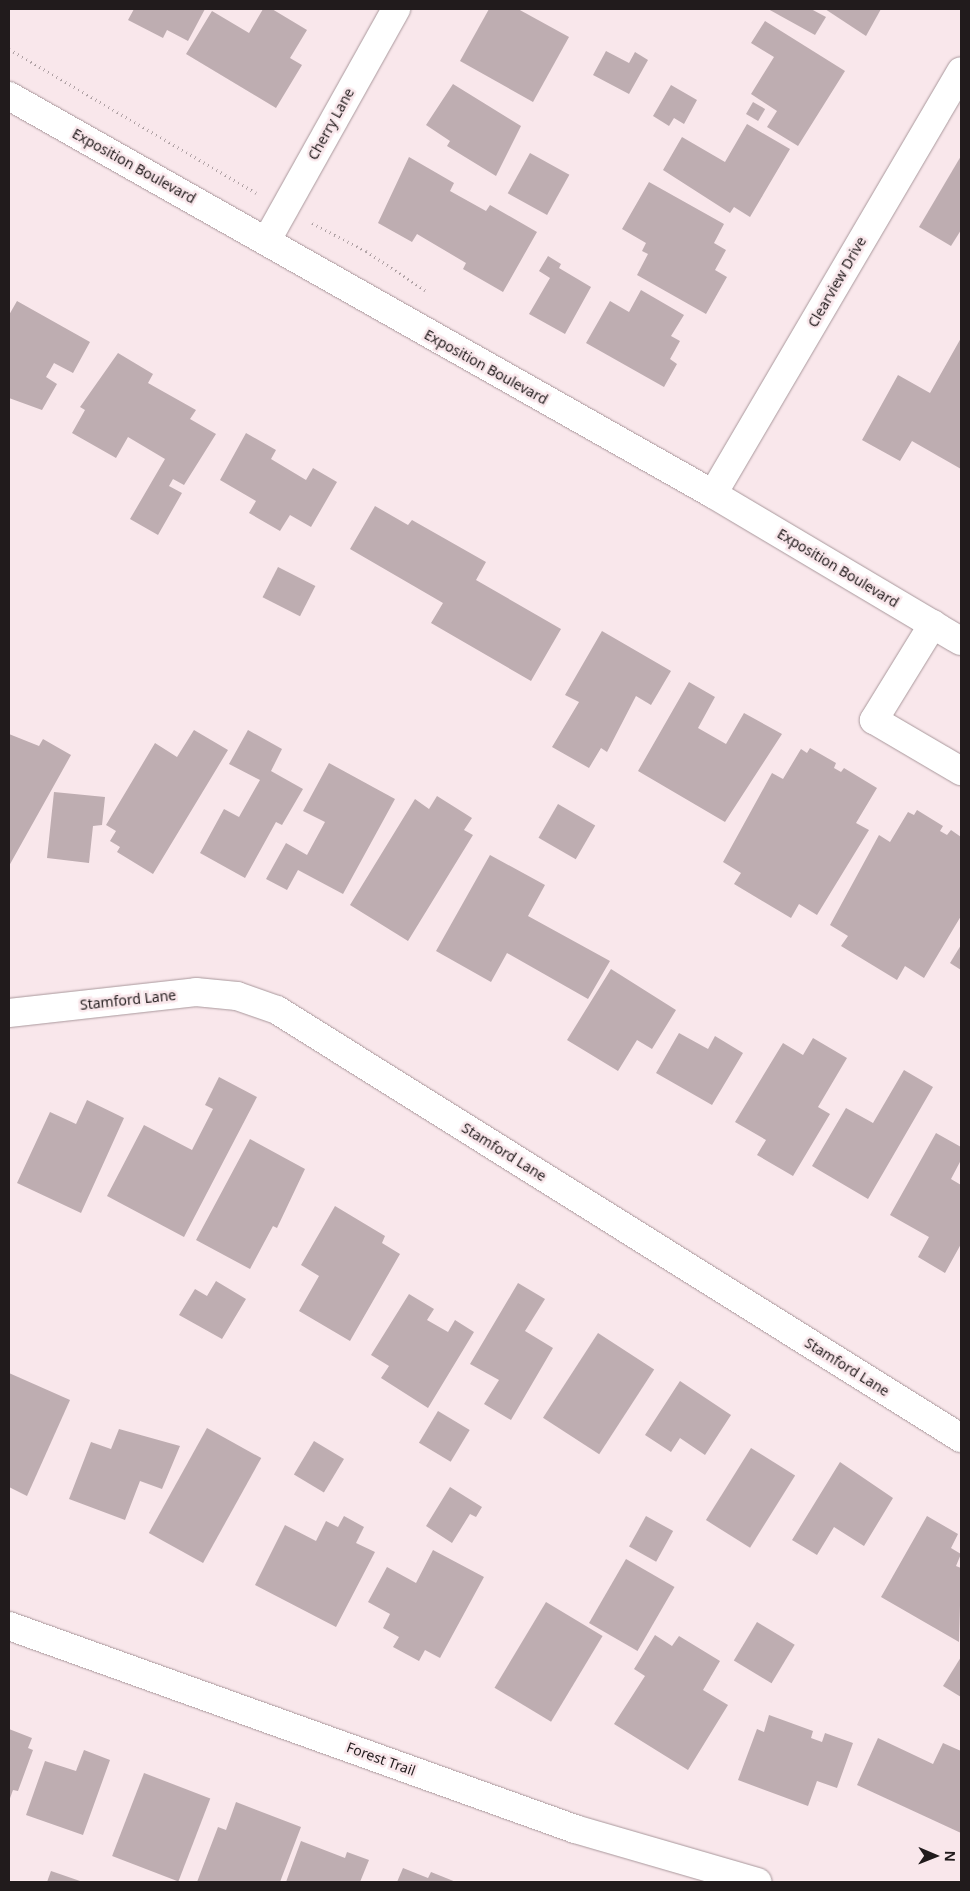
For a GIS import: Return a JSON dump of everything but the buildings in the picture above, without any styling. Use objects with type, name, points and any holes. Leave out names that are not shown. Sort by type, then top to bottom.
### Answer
[{"type":"street","name":"Cherry Lane","points":[[267,240],[396,9]]},
{"type":"street","name":"Clearview Drive","points":[[713,494],[961,70]]},
{"type":"street","name":"Exposition Boulevard","points":[[9,96],[267,240],[713,494],[961,641]]},
{"type":"street","points":[[933,624],[874,720],[961,771]]},
{"type":"street","name":"Stamford Lane","points":[[9,1013],[196,992],[237,996],[277,1010],[961,1438]]},
{"type":"street","name":"Forest Trail","points":[[9,1626],[575,1829],[757,1882]]},
{"type":"path","points":[[9,49],[259,194]]}]
